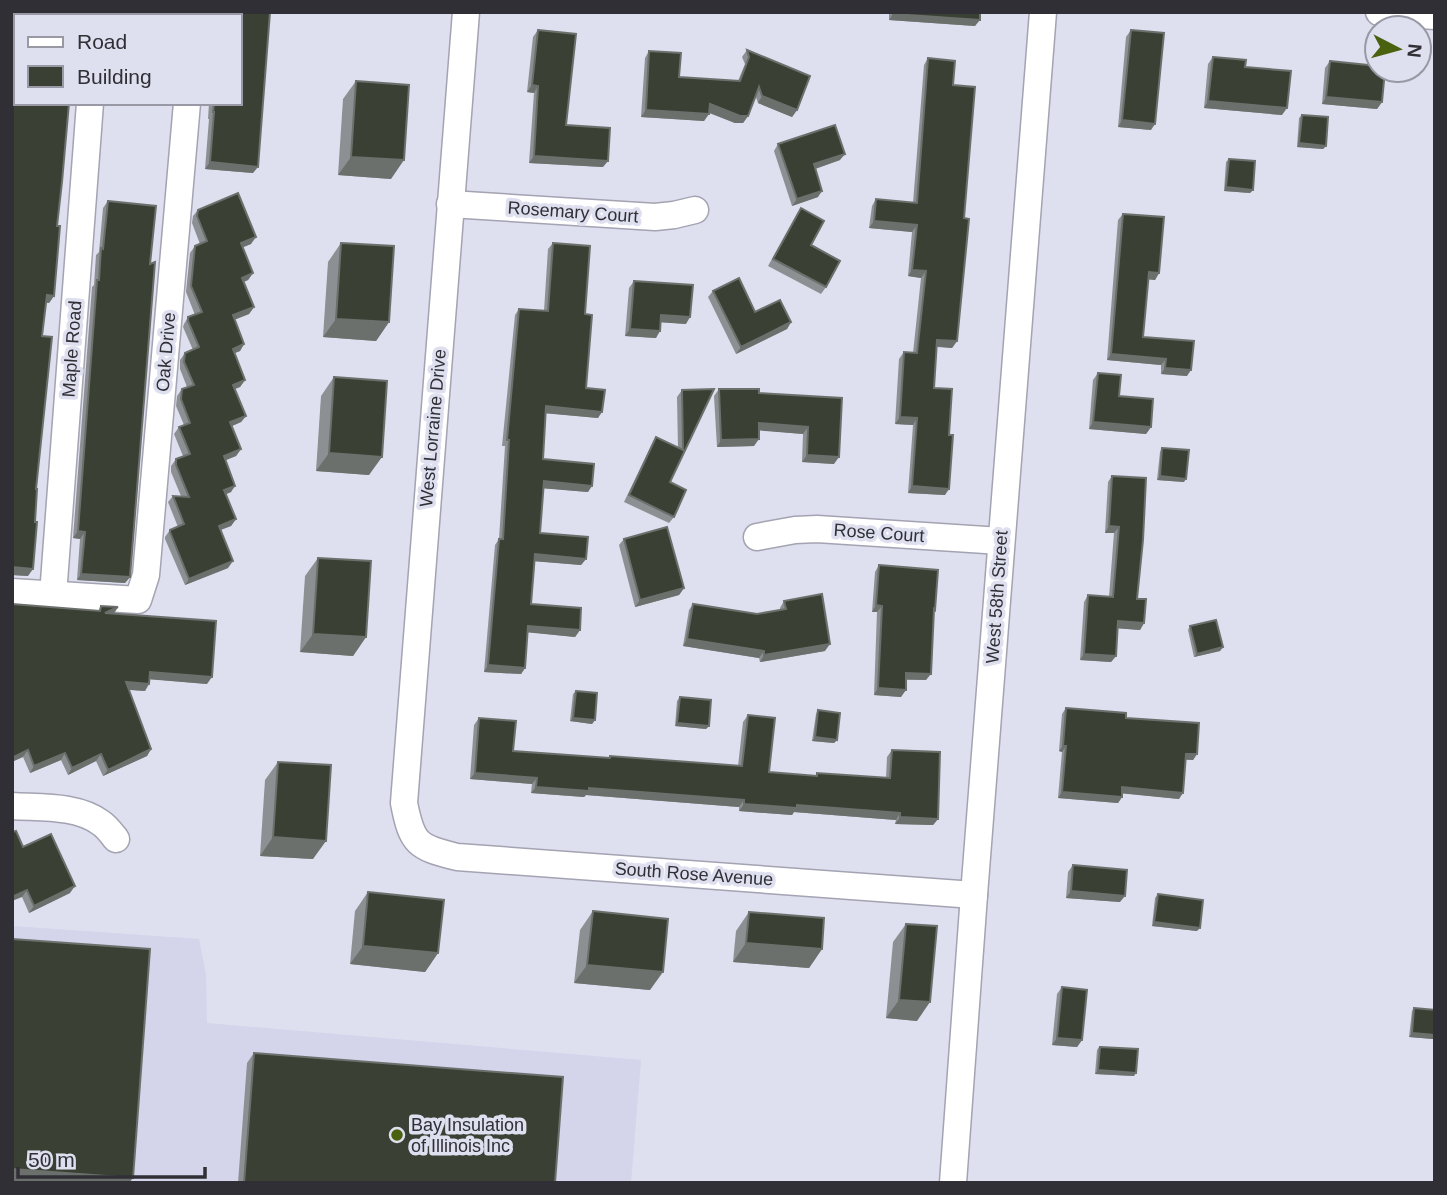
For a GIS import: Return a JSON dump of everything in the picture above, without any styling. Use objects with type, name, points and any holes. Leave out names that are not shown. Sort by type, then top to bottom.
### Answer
[{"type":"street","name":"West Lorraine Drive","points":[[416,842],[408,825],[404,803],[466,12]]},
{"type":"street","name":"West 58th Street","points":[[953,1183],[1043,12]]},
{"type":"street","points":[[1378,12],[1435,16]]},
{"type":"street","name":"Maple Road","points":[[53,595],[90,105]]},
{"type":"street","name":"Oak Drive","points":[[53,595],[138,600],[146,575],[187,105]]},
{"type":"street","name":"Rosemary Court","points":[[450,204],[654,217],[695,210]]},
{"type":"street","name":"Rose Court","points":[[757,537],[817,529],[1001,541]]},
{"type":"street","points":[[12,592],[53,595]]},
{"type":"street","points":[[12,806],[83,814],[101,823],[116,839]]},
{"type":"street","name":"South Rose Avenue","points":[[416,842],[436,852],[457,857],[974,895]]},
{"type":"shaded area","points":[[12,926],[199,939],[206,975],[207,1023],[641,1060],[631,1183],[12,1183]]},
{"type":"building","points":[[15,12],[69,12],[69,14]]},
{"type":"building","points":[[185,12],[186,14],[124,14]]},
{"type":"building","points":[[270,12],[258,167],[210,162],[214,105],[242,105],[242,14],[214,14]]},
{"type":"building","points":[[980,12],[980,20],[893,14]]},
{"type":"building","points":[[14,24],[14,105],[69,105],[57,226],[60,226],[54,296],[47,295],[42,336],[52,337],[36,489],[37,522],[33,569],[12,567]]},
{"type":"building","points":[[538,30],[576,34],[566,125],[610,128],[608,161],[534,156],[538,86],[532,85]]},
{"type":"building","points":[[1131,30],[1164,33],[1155,124],[1122,120]]},
{"type":"building","points":[[747,50],[810,76],[797,110],[762,96],[759,87],[748,116],[740,116],[710,104],[709,114],[646,110],[649,51],[681,53],[679,77],[740,81],[749,57]]},
{"type":"building","points":[[1213,57],[1246,60],[1245,67],[1291,71],[1287,108],[1208,101]]},
{"type":"building","points":[[928,58],[955,61],[953,85],[975,87],[964,218],[969,219],[957,341],[937,340],[934,388],[952,389],[949,435],[953,435],[949,489],[912,486],[917,418],[900,417],[904,352],[917,353],[926,271],[912,270],[917,225],[874,221],[876,199],[917,203]]},
{"type":"building","points":[[1330,61],[1363,65],[1363,84],[1384,84],[1382,102],[1326,97]]},
{"type":"building","points":[[356,81],[409,85],[404,160],[351,157]]},
{"type":"building","points":[[1302,115],[1328,117],[1326,146],[1299,143]]},
{"type":"building","points":[[835,125],[845,154],[814,164],[822,191],[797,199],[778,144]]},
{"type":"building","points":[[1229,159],[1255,161],[1253,190],[1226,187]]},
{"type":"building","points":[[238,193],[256,237],[241,243],[253,273],[242,278],[254,307],[233,315],[244,344],[233,349],[245,380],[233,385],[246,416],[230,422],[241,449],[224,456],[235,486],[224,490],[236,519],[219,526],[233,561],[189,579],[170,530],[184,524],[173,496],[189,497],[176,459],[190,454],[179,427],[190,423],[181,399],[182,389],[194,385],[184,362],[185,353],[199,347],[188,317],[202,312],[191,286],[195,246],[207,241],[197,216],[198,210]]},
{"type":"building","points":[[108,201],[156,206],[150,264],[155,262],[130,577],[81,574],[85,532],[78,531],[97,280]]},
{"type":"building","points":[[801,208],[824,221],[811,245],[840,261],[826,287],[773,259]]},
{"type":"building","points":[[1123,214],[1164,217],[1159,273],[1149,272],[1143,337],[1194,341],[1191,370],[1165,368],[1166,359],[1111,354]]},
{"type":"building","points":[[341,243],[394,246],[389,322],[336,319]]},
{"type":"building","points":[[553,243],[590,246],[585,314],[592,315],[586,388],[605,390],[602,412],[546,406],[543,459],[594,464],[592,486],[544,481],[540,533],[588,537],[586,559],[535,554],[531,604],[581,608],[580,630],[528,626],[525,668],[488,665],[499,539],[503,539],[507,440],[519,309],[548,311]]},
{"type":"building","points":[[739,278],[755,312],[780,300],[791,322],[741,347],[713,291]]},
{"type":"building","points":[[634,281],[693,285],[690,317],[661,315],[660,331],[630,329]]},
{"type":"building","points":[[1098,373],[1121,375],[1119,396],[1153,399],[1151,427],[1093,422]]},
{"type":"building","points":[[334,377],[387,381],[382,457],[329,453]]},
{"type":"building","points":[[714,389],[670,482],[686,490],[674,517],[629,495],[656,437],[683,450],[682,390]]},
{"type":"building","points":[[719,389],[759,389],[759,393],[842,398],[839,457],[807,455],[808,427],[759,423],[759,439],[721,440]]},
{"type":"building","points":[[1162,448],[1189,450],[1186,479],[1160,476]]},
{"type":"building","points":[[1112,476],[1146,478],[1137,599],[1146,599],[1144,623],[1118,621],[1116,656],[1084,654],[1088,595],[1113,597],[1119,527],[1109,526]]},
{"type":"building","points":[[667,527],[684,588],[640,600],[624,539]]},
{"type":"building","points":[[318,558],[371,561],[366,637],[313,634]]},
{"type":"building","points":[[879,565],[938,570],[931,674],[906,673],[906,690],[878,688],[882,606],[876,605]]},
{"type":"building","points":[[822,594],[830,644],[764,655],[764,651],[687,639],[693,604],[757,614],[786,609],[784,601]]},
{"type":"building","points":[[12,604],[100,611],[101,606],[118,607],[105,613],[216,621],[212,677],[150,672],[149,684],[126,682],[151,749],[108,770],[101,754],[72,768],[65,753],[34,766],[28,750],[12,758]]},
{"type":"building","points":[[1216,620],[1223,647],[1197,654],[1190,626]]},
{"type":"building","points":[[576,691],[597,693],[595,720],[573,718]]},
{"type":"building","points":[[680,697],[711,700],[709,726],[677,723]]},
{"type":"building","points":[[1066,708],[1126,713],[1126,718],[1199,723],[1197,754],[1186,754],[1183,793],[1122,787],[1122,797],[1062,792]]},
{"type":"building","points":[[818,710],[840,713],[837,740],[815,737]]},
{"type":"building","points":[[748,715],[775,718],[769,772],[890,778],[892,750],[940,752],[938,819],[900,817],[900,813],[797,805],[797,808],[744,804],[744,800],[589,788],[589,791],[536,787],[537,778],[475,773],[479,718],[516,721],[513,751],[742,766]]},
{"type":"building","points":[[278,762],[331,765],[326,841],[273,837]]},
{"type":"building","points":[[16,831],[23,847],[51,834],[75,886],[34,906],[27,890],[12,897],[12,832]]},
{"type":"building","points":[[1073,865],[1127,870],[1125,896],[1071,891]]},
{"type":"building","points":[[368,892],[444,900],[438,953],[363,946]]},
{"type":"building","points":[[1158,894],[1203,900],[1200,928],[1154,922]]},
{"type":"building","points":[[593,911],[668,919],[663,972],[587,965]]},
{"type":"building","points":[[749,912],[824,918],[822,949],[746,943]]},
{"type":"building","points":[[906,924],[937,926],[930,1002],[899,1000]]},
{"type":"building","points":[[12,939],[150,949],[133,1178],[12,1169]]},
{"type":"building","points":[[1062,987],[1087,990],[1082,1040],[1057,1038]]},
{"type":"building","points":[[1414,1008],[1435,1010],[1435,1035],[1412,1033]]},
{"type":"building","points":[[1100,1047],[1138,1049],[1136,1073],[1098,1070]]},
{"type":"building","name":"Bay Insulation of Illinois Inc","points":[[254,1053],[563,1077],[555,1183],[244,1183]]},
{"type":"place","name":"Bay Insulation of Illinois Inc","points":[[397,1135]]}]
